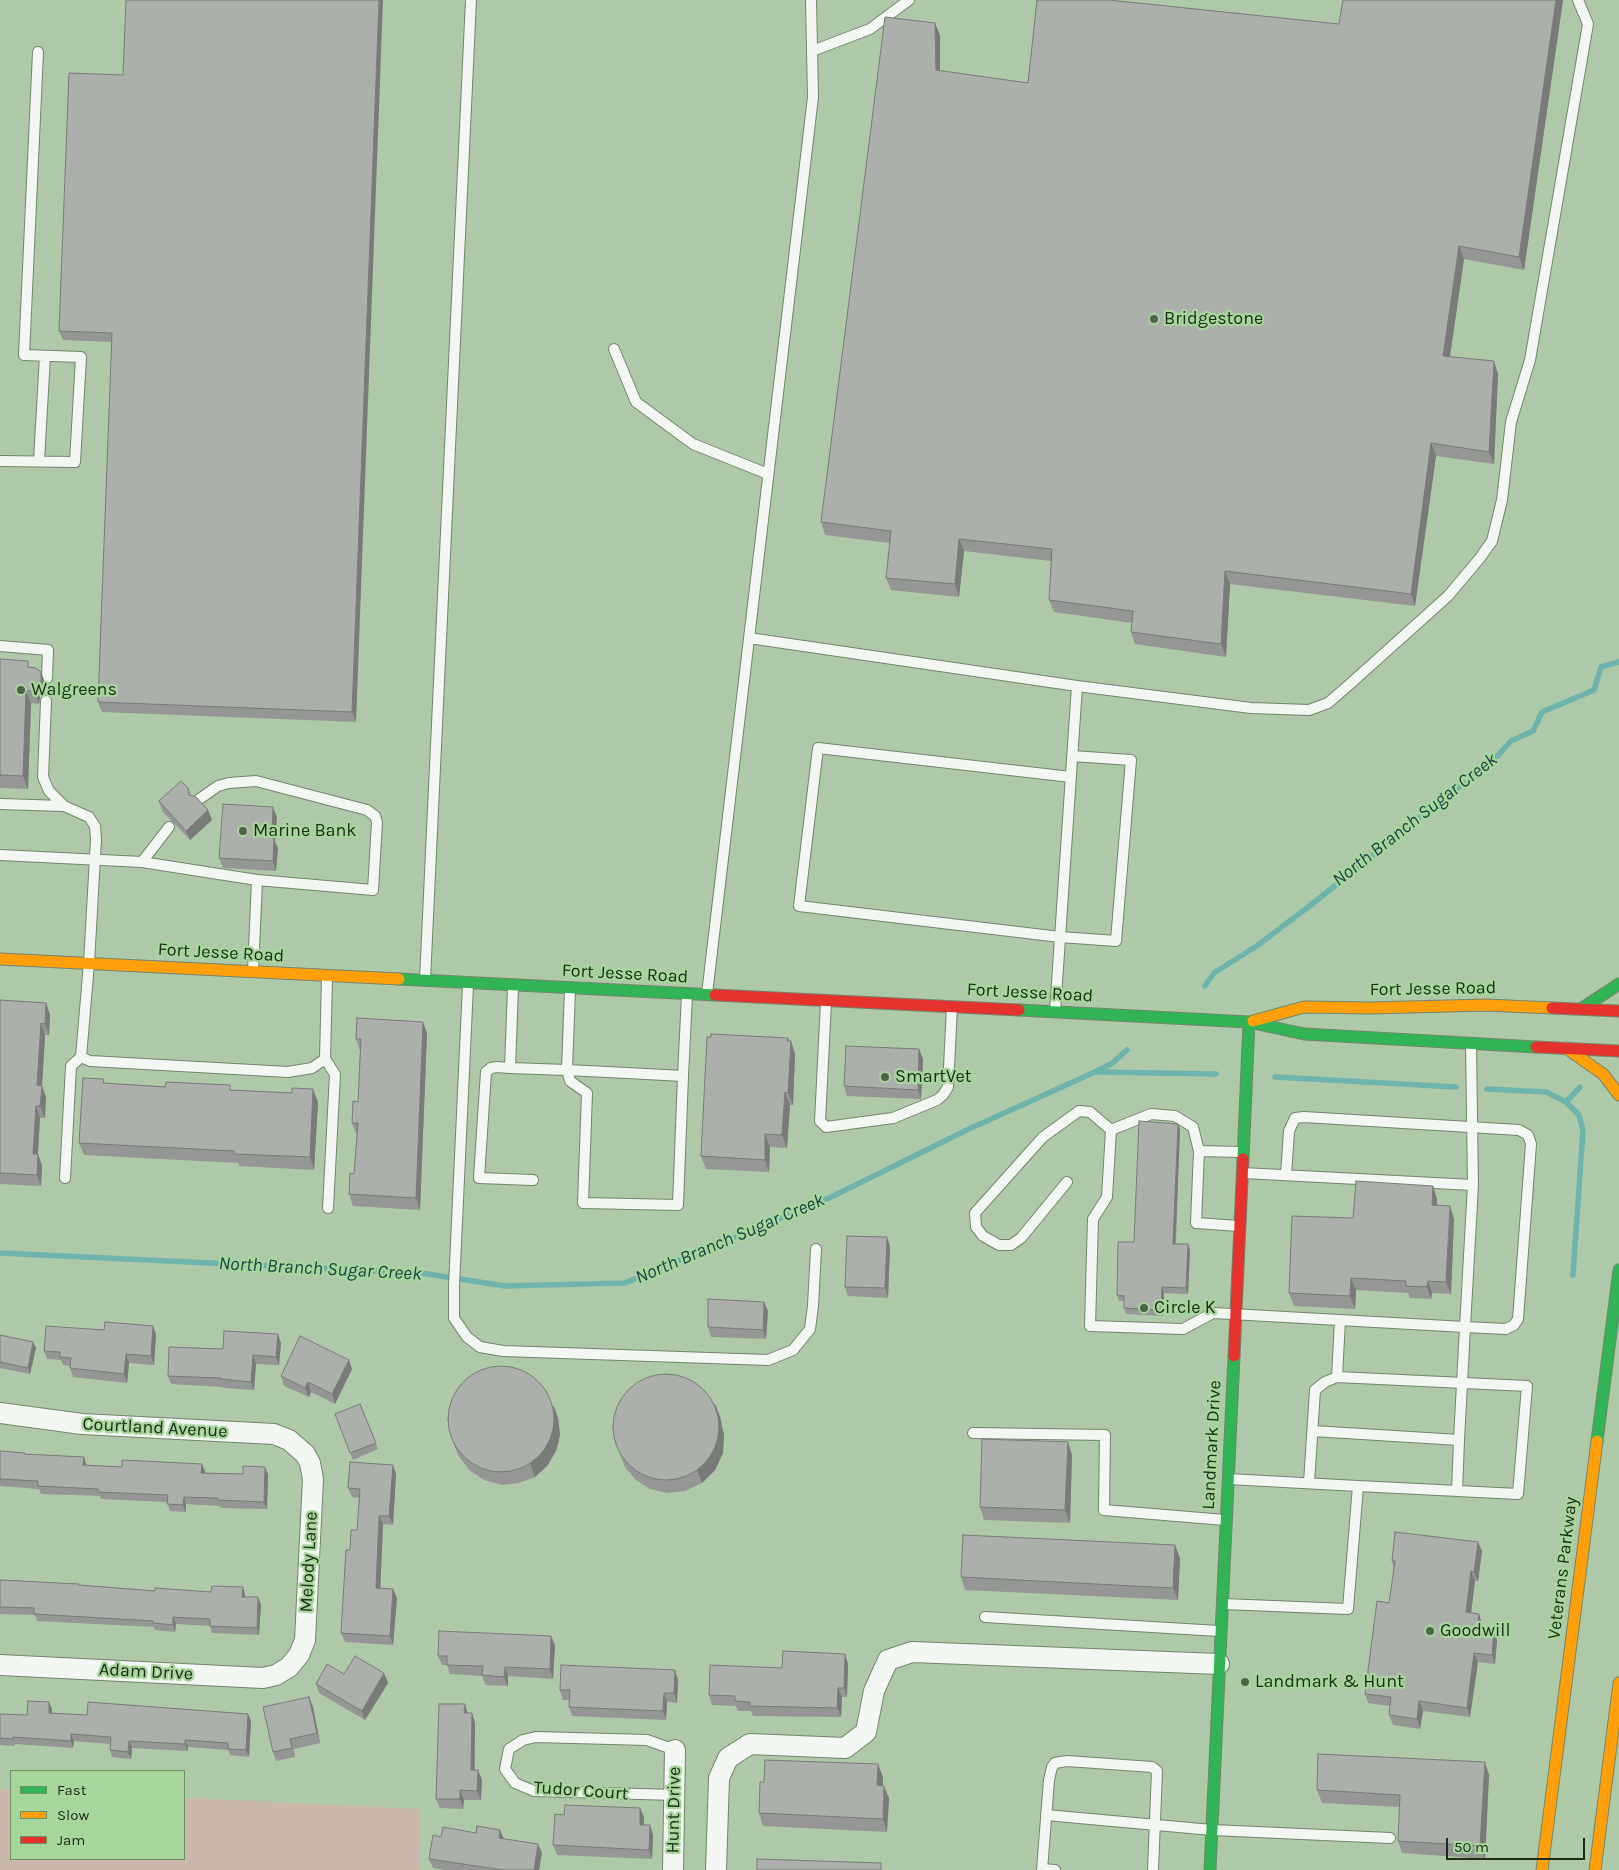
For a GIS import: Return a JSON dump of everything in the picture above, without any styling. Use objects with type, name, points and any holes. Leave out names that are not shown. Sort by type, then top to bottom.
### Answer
[{"type":"main road","name":"Fort Jesse Road","points":[[0,959],[327,977],[1249,1022],[1304,1034],[1619,1051]]},
{"type":"main road","points":[[1581,1009],[1619,984]]},
{"type":"main road","name":"Fort Jesse Road","points":[[1249,1022],[1304,1007],[1371,1008],[1486,1005],[1619,1011]]},
{"type":"main road","name":"Landmark Drive","points":[[1210,1870],[1249,1022]]},
{"type":"main road","points":[[1566,1048],[1603,1074],[1619,1095]]},
{"type":"main road","name":"Veterans Parkway","points":[[1542,1870],[1619,1270]]},
{"type":"main road","points":[[1595,1870],[1619,1683]]},
{"type":"street","name":"Courtland Avenue","points":[[0,1413],[82,1424],[274,1434],[289,1440],[305,1454]]},
{"type":"street","name":"Melody Lane","points":[[289,1667],[299,1655],[305,1640],[313,1479],[310,1463],[305,1454]]},
{"type":"street","points":[[716,1870],[719,1778],[728,1758],[750,1744],[845,1748],[866,1732],[874,1691],[888,1660],[912,1652],[1219,1664]]},
{"type":"street","name":"Adam Drive","points":[[0,1665],[263,1678],[276,1675],[289,1667]]},
{"type":"street","name":"Hunt Drive","points":[[673,1870],[675,1750]]},
{"type":"lane","points":[[425,981],[471,0]]},
{"type":"lane","points":[[707,995],[813,97],[811,0]]},
{"type":"lane","points":[[812,51],[870,29],[909,0]]},
{"type":"lane","points":[[748,638],[1077,686],[1251,708],[1309,710],[1328,703],[1448,596],[1492,541],[1502,500],[1511,422],[1532,351],[1588,24],[1578,0]]},
{"type":"lane","points":[[0,461],[75,462],[81,357],[24,355],[38,52]]},
{"type":"lane","points":[[614,348],[636,402],[693,444],[768,474]]},
{"type":"lane","points":[[39,461],[45,356]]},
{"type":"lane","points":[[0,646],[48,650],[47,678]]},
{"type":"lane","points":[[1055,1012],[1077,686]]},
{"type":"lane","points":[[46,701],[43,777],[49,791],[64,806],[89,818],[95,826],[96,840],[81,1057],[72,1066],[65,1178]]},
{"type":"lane","points":[[1071,777],[818,748],[798,906],[1060,937],[1116,941],[1131,760],[1072,756]]},
{"type":"lane","points":[[0,855],[142,862],[257,880],[373,890],[377,822],[375,816],[366,810],[256,781],[229,782],[218,786],[198,800]]},
{"type":"lane","points":[[0,804],[64,806]]},
{"type":"lane","points":[[142,862],[169,827]]},
{"type":"lane","points":[[253,973],[257,880]]},
{"type":"lane","points":[[327,977],[325,1059],[335,1074],[328,1208]]},
{"type":"lane","points":[[468,984],[454,1318],[467,1337],[480,1347],[502,1351],[768,1360],[793,1350],[810,1329],[816,1249]]},
{"type":"lane","points":[[510,1068],[512,986]]},
{"type":"lane","points":[[570,989],[567,1070],[570,1081],[588,1093],[583,1202],[678,1205],[687,994]]},
{"type":"lane","points":[[826,1001],[820,1120],[826,1127],[893,1118],[937,1100],[943,1095],[948,1087],[952,1007]]},
{"type":"lane","points":[[1457,1491],[1473,1185],[1471,1043]]},
{"type":"lane","points":[[81,1057],[90,1061],[288,1072],[312,1068],[325,1059]]},
{"type":"lane","points":[[533,1180],[479,1178],[486,1072],[490,1068],[683,1076]]},
{"type":"lane","points":[[1067,1182],[1021,1238],[1011,1245],[999,1245],[983,1236],[976,1227],[975,1213],[1043,1137],[1072,1116],[1079,1111],[1090,1112],[1111,1130]]},
{"type":"lane","points":[[1111,1130],[1151,1114],[1175,1116],[1193,1126],[1199,1151],[1196,1223],[1239,1226]]},
{"type":"lane","points":[[1111,1130],[1107,1197],[1093,1219],[1090,1326],[1183,1329],[1213,1313],[1506,1329],[1514,1325],[1518,1319],[1531,1144],[1528,1135],[1519,1130],[1335,1118],[1295,1118],[1289,1131],[1286,1175]]},
{"type":"lane","points":[[1199,1151],[1243,1152]]},
{"type":"lane","points":[[1242,1173],[1473,1185]]},
{"type":"lane","points":[[1337,1377],[1340,1320]]},
{"type":"lane","points":[[1228,1480],[1309,1482],[1518,1494],[1527,1386],[1337,1377],[1325,1382],[1315,1390],[1309,1482]]},
{"type":"lane","points":[[1313,1431],[1459,1440]]},
{"type":"lane","points":[[974,1433],[1105,1435],[1104,1510],[1226,1520]]},
{"type":"lane","points":[[1222,1604],[1348,1609],[1358,1486]]},
{"type":"lane","points":[[985,1617],[1220,1631]]},
{"type":"lane","name":"Tudor Court","points":[[675,1750],[646,1740],[536,1737],[523,1740],[509,1749],[505,1769],[515,1783],[534,1792],[675,1796]]},
{"type":"lane","points":[[1055,1870],[1042,1869],[1049,1780],[1055,1763],[1067,1761],[1144,1766],[1152,1767],[1157,1771],[1153,1870]]},
{"type":"lane","points":[[1046,1815],[1212,1830],[1390,1838]]},
{"type":"shaded area","points":[[0,1789],[10,1790],[10,1860],[185,1860],[185,1798],[420,1809],[419,1870],[0,1870]]},
{"type":"building","points":[[126,0],[379,0],[352,712],[98,702],[112,333],[59,331],[69,73],[123,75]]},
{"type":"building","name":"Bridgestone","points":[[1037,0],[1109,0],[1339,24],[1343,0],[1556,0],[1519,257],[1459,246],[1443,356],[1494,361],[1489,452],[1431,443],[1411,594],[1225,571],[1221,644],[1131,632],[1133,611],[1049,600],[1052,549],[959,539],[955,584],[886,578],[891,531],[821,522],[885,17],[935,23],[936,70],[1028,83]]},
{"type":"building","name":"Walgreens","points":[[0,659],[28,661],[28,667],[36,668],[41,672],[41,682],[36,684],[34,691],[26,691],[23,776],[0,775]]},
{"type":"building","points":[[181,781],[188,788],[189,795],[196,797],[208,810],[186,831],[159,801]]},
{"type":"building","points":[[223,804],[273,807],[273,861],[219,858]]},
{"type":"building","points":[[0,1000],[46,1003],[45,1024],[41,1023],[37,1085],[42,1086],[40,1106],[36,1106],[33,1154],[38,1154],[37,1175],[0,1173]]},
{"type":"building","points":[[357,1018],[423,1022],[416,1198],[349,1194],[350,1173],[354,1174],[358,1123],[352,1123],[353,1101],[358,1102],[361,1039],[356,1039]]},
{"type":"building","points":[[711,1034],[788,1038],[787,1041],[791,1041],[788,1093],[785,1092],[782,1135],[765,1134],[765,1160],[701,1156],[707,1037],[711,1037]]},
{"type":"building","name":"SmartVet","points":[[846,1046],[919,1049],[918,1090],[844,1086]]},
{"type":"building","points":[[83,1078],[104,1079],[103,1083],[165,1087],[166,1082],[230,1085],[230,1090],[292,1093],[292,1088],[313,1089],[310,1157],[234,1154],[234,1151],[79,1143]]},
{"type":"building","points":[[1139,1121],[1178,1124],[1173,1244],[1188,1244],[1186,1288],[1162,1287],[1161,1310],[1124,1308],[1124,1296],[1117,1295],[1118,1242],[1134,1242]]},
{"type":"building","points":[[1356,1181],[1433,1186],[1432,1205],[1450,1206],[1446,1282],[1428,1281],[1427,1287],[1406,1286],[1406,1281],[1351,1278],[1350,1296],[1289,1293],[1292,1216],[1353,1218]]},
{"type":"building","points":[[847,1236],[887,1237],[885,1288],[845,1287]]},
{"type":"building","points":[[708,1299],[764,1302],[763,1330],[708,1327]]},
{"type":"building","points":[[105,1322],[153,1326],[151,1356],[126,1354],[124,1374],[70,1368],[71,1358],[60,1357],[60,1352],[44,1351],[46,1326],[104,1330]]},
{"type":"building","points":[[224,1331],[278,1334],[276,1357],[253,1355],[251,1382],[221,1378],[168,1376],[169,1347],[223,1349]]},
{"type":"building","points":[[0,1335],[33,1342],[28,1368],[0,1362]]},
{"type":"building","points":[[300,1336],[349,1360],[332,1394],[308,1382],[305,1388],[281,1376]]},
{"type":"building","points":[[501,1366],[521,1370],[539,1381],[550,1399],[554,1419],[550,1439],[539,1457],[521,1468],[501,1472],[481,1468],[463,1457],[452,1439],[448,1419],[452,1399],[463,1381],[481,1370]]},
{"type":"building","points":[[666,1374],[686,1378],[703,1390],[715,1407],[719,1427],[715,1447],[703,1464],[686,1476],[666,1480],[646,1476],[629,1464],[617,1447],[613,1427],[617,1407],[629,1390],[646,1378]]},
{"type":"building","points":[[360,1404],[376,1443],[350,1453],[335,1414]]},
{"type":"building","points":[[982,1439],[1068,1442],[1065,1510],[980,1507]]},
{"type":"building","points":[[0,1451],[84,1457],[83,1465],[122,1467],[122,1460],[202,1464],[201,1473],[243,1474],[243,1466],[265,1467],[264,1502],[184,1497],[183,1505],[167,1504],[168,1495],[98,1492],[98,1489],[38,1486],[38,1481],[0,1479]]},
{"type":"building","points":[[350,1462],[393,1465],[389,1516],[379,1516],[376,1588],[393,1589],[390,1636],[341,1633],[346,1550],[350,1550],[351,1530],[357,1530],[360,1489],[348,1488]]},
{"type":"building","name":"Goodwill","points":[[1395,1532],[1478,1542],[1474,1572],[1471,1571],[1466,1612],[1479,1614],[1477,1629],[1494,1631],[1492,1655],[1474,1653],[1467,1708],[1419,1701],[1417,1719],[1389,1715],[1391,1697],[1365,1694],[1377,1601],[1389,1603],[1395,1561],[1392,1561]]},
{"type":"building","points":[[963,1535],[1175,1545],[1173,1588],[961,1577]]},
{"type":"building","points":[[0,1580],[79,1584],[155,1591],[155,1588],[211,1592],[212,1586],[243,1587],[242,1597],[258,1597],[257,1628],[210,1626],[210,1619],[173,1617],[173,1625],[153,1623],[153,1621],[34,1614],[34,1608],[0,1607]]},
{"type":"building","points":[[439,1631],[551,1636],[550,1669],[505,1667],[504,1677],[482,1675],[483,1666],[447,1665],[447,1656],[438,1656]]},
{"type":"building","points":[[783,1651],[845,1654],[844,1688],[838,1688],[837,1708],[749,1706],[750,1702],[735,1701],[735,1696],[709,1695],[710,1665],[782,1668]]},
{"type":"building","points":[[355,1656],[384,1673],[362,1711],[316,1684],[327,1664],[344,1674]]},
{"type":"building","points":[[561,1665],[675,1670],[674,1693],[664,1693],[663,1711],[569,1707],[570,1690],[560,1690]]},
{"type":"building","points":[[309,1697],[317,1733],[290,1739],[292,1748],[273,1752],[263,1707]]},
{"type":"building","points":[[28,1701],[49,1702],[49,1713],[87,1715],[88,1702],[248,1714],[246,1750],[228,1749],[228,1743],[185,1740],[185,1744],[129,1741],[128,1752],[110,1750],[111,1737],[71,1734],[71,1741],[13,1737],[13,1739],[0,1738],[0,1714],[27,1715]]},
{"type":"building","points":[[439,1704],[465,1704],[464,1713],[472,1713],[471,1770],[478,1770],[477,1791],[460,1790],[460,1799],[436,1799]]},
{"type":"building","points":[[1318,1754],[1485,1762],[1480,1846],[1398,1841],[1400,1795],[1317,1790]]},
{"type":"building","points":[[765,1760],[878,1764],[877,1785],[884,1786],[883,1819],[759,1813],[760,1782],[764,1782]]},
{"type":"building","points":[[565,1805],[640,1808],[640,1825],[650,1825],[649,1850],[553,1845],[555,1814],[564,1815]]},
{"type":"building","points":[[477,1826],[500,1830],[499,1838],[538,1844],[534,1870],[503,1870],[429,1859],[433,1835],[441,1837],[443,1827],[476,1833]]},
{"type":"building","points":[[757,1859],[881,1863],[881,1870],[757,1870]]},
{"type":"waterway","name":"North Branch Sugar Creek","points":[[1205,986],[1214,973],[1258,945],[1316,901],[1447,795],[1486,769],[1511,741],[1533,731],[1542,712],[1594,690],[1601,667],[1619,662]]},
{"type":"waterway","name":"North Branch Sugar Creek","points":[[0,1253],[421,1273],[505,1286],[625,1283],[829,1198],[969,1129],[1095,1072],[1111,1064],[1127,1050]]},
{"type":"waterway","points":[[1098,1072],[1216,1074]]},
{"type":"waterway","points":[[1275,1077],[1456,1087]]},
{"type":"waterway","points":[[1566,1102],[1580,1087]]},
{"type":"waterway","points":[[1487,1089],[1546,1092],[1566,1102],[1579,1115],[1583,1130],[1573,1275]]},
{"type":"traffic: fast","points":[[399,979],[715,995]]},
{"type":"traffic: fast","points":[[1581,1009],[1619,984]]},
{"type":"traffic: fast","points":[[1019,1010],[1249,1022],[1304,1034],[1536,1047]]},
{"type":"traffic: fast","points":[[1243,1159],[1249,1022]]},
{"type":"traffic: fast","points":[[1597,1441],[1619,1270]]},
{"type":"traffic: fast","points":[[1210,1870],[1234,1356]]},
{"type":"traffic: slow","points":[[0,959],[399,979]]},
{"type":"traffic: slow","points":[[1253,1021],[1304,1007],[1371,1008],[1486,1005],[1552,1008]]},
{"type":"traffic: slow","points":[[1566,1048],[1603,1074],[1619,1095]]},
{"type":"traffic: slow","points":[[1542,1870],[1597,1441]]},
{"type":"traffic: slow","points":[[1595,1870],[1619,1683]]},
{"type":"traffic: jam","points":[[715,995],[1019,1010]]},
{"type":"traffic: jam","points":[[1552,1008],[1619,1011]]},
{"type":"traffic: jam","points":[[1536,1047],[1619,1051]]},
{"type":"traffic: jam","points":[[1234,1356],[1243,1159]]},
{"type":"place","name":"Bridgestone","points":[[1154,319]]},
{"type":"place","name":"Walgreens","points":[[21,690]]},
{"type":"place","name":"Marine Bank","points":[[243,831]]},
{"type":"place","name":"SmartVet","points":[[885,1077]]},
{"type":"place","name":"Circle K","points":[[1144,1308]]},
{"type":"place","name":"Goodwill","points":[[1430,1631]]},
{"type":"place","name":"Landmark & Hunt","points":[[1245,1682]]}]
